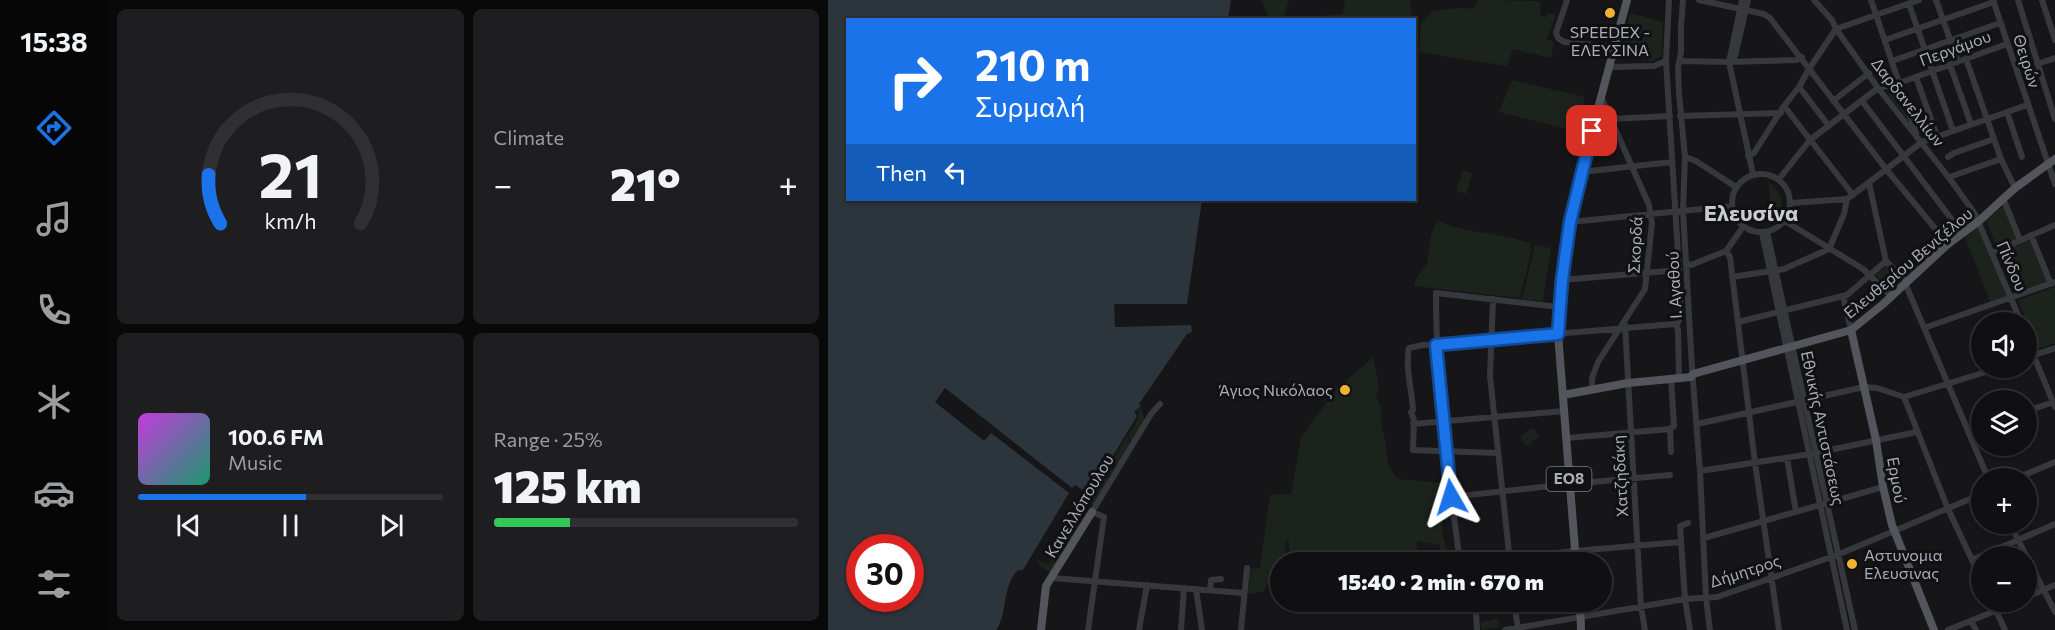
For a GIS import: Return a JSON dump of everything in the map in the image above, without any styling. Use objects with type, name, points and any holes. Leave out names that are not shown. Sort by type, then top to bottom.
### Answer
[{"type":"main road","name":"ΕΟ8","points":[[1575,551],[1558,334],[1562,280],[1570,222],[1581,172],[1627,0]]},
{"type":"main road","name":"Ελευθερίου Βενιζέλου","points":[[1563,395],[1628,383],[1691,377],[1693,374],[1851,330],[1892,297],[1947,244],[1979,221],[2015,188],[2051,161]]},
{"type":"main road","name":"Ερμού","points":[[1851,330],[1894,531],[1934,630]]},
{"type":"main road","name":"Κανελλόπουλου","points":[[1041,630],[1046,586],[1092,512]]},
{"type":"main road","points":[[1581,612],[1581,630]]},
{"type":"street","points":[[1567,0],[1556,33],[1558,38],[1564,42],[1614,47]]},
{"type":"street","points":[[1567,438],[1670,429],[1674,426],[1677,325],[1680,317],[1666,61],[1669,0]]},
{"type":"street","name":"Ι. Αγαθού","points":[[1683,0],[1678,76],[1685,157],[1683,210],[1701,471],[1706,598],[1710,630]]},
{"type":"street","points":[[1703,0],[1764,14],[1770,18],[1886,170],[1947,244]]},
{"type":"street","points":[[1743,0],[1743,9]]},
{"type":"street","points":[[1748,0],[1743,9],[1729,62],[1738,113],[1753,174]]},
{"type":"street","name":"Δαρδανελλίων","points":[[1815,0],[1832,20],[1878,88],[1922,142],[1979,221]]},
{"type":"street","points":[[1871,0],[1916,135]]},
{"type":"street","points":[[1748,156],[1754,153],[1836,28],[1919,0]]},
{"type":"street","points":[[1936,0],[1958,62]]},
{"type":"street","points":[[2018,0],[2055,119]]},
{"type":"street","points":[[2042,0],[2052,20],[2055,40]]},
{"type":"street","points":[[1885,40],[1993,1]]},
{"type":"street","name":"Θειρών","points":[[1993,1],[2027,105],[2051,161],[2055,184]]},
{"type":"street","points":[[1909,4],[1953,131]]},
{"type":"street","points":[[1892,61],[2000,23]]},
{"type":"street","name":"Περγάμου","points":[[1878,88],[1899,83],[2007,44]]},
{"type":"street","points":[[1680,61],[1797,60],[1802,57]]},
{"type":"street","points":[[2037,64],[2055,58]]},
{"type":"street","points":[[1966,59],[2001,159],[2015,188]]},
{"type":"street","points":[[1609,67],[1654,66],[1666,61]]},
{"type":"street","points":[[1950,65],[1971,124]]},
{"type":"street","points":[[1833,101],[1869,74]]},
{"type":"street","points":[[1916,77],[1937,136]]},
{"type":"street","points":[[1799,87],[1829,126]]},
{"type":"street","points":[[1779,179],[1810,140],[1878,88]]},
{"type":"street","name":"Σκορδά","points":[[1592,390],[1592,378],[1598,362],[1645,289],[1652,214],[1601,97]]},
{"type":"street","points":[[1862,101],[1962,233]]},
{"type":"street","points":[[1791,203],[1850,197],[1922,142],[2027,105]]},
{"type":"street","points":[[1680,116],[1782,110]]},
{"type":"street","points":[[1782,110],[1810,140],[1850,197]]},
{"type":"street","points":[[2007,112],[2022,157]]},
{"type":"street","points":[[1611,119],[1670,116]]},
{"type":"street","points":[[1948,157],[1994,139]]},
{"type":"street","points":[[1685,157],[1696,161],[1736,187]]},
{"type":"street","points":[[1950,179],[2001,159]]},
{"type":"street","points":[[1581,172],[1672,162]]},
{"type":"street","points":[[1753,174],[1764,174],[1779,179],[1786,188],[1791,203],[1785,221],[1778,228],[1765,233],[1743,227],[1734,214],[1732,206],[1732,196],[1736,187],[1753,174]]},
{"type":"street","points":[[1869,183],[1886,261],[1906,282],[1984,468]]},
{"type":"street","points":[[1732,277],[1772,271],[1829,249],[1850,197]]},
{"type":"street","points":[[2003,198],[2020,240]]},
{"type":"street","points":[[1570,222],[1732,206]]},
{"type":"street","points":[[1785,221],[1870,275],[1892,297]]},
{"type":"street","name":"Πίνδου","points":[[1979,221],[2017,312]]},
{"type":"street","points":[[1992,253],[2055,225]]},
{"type":"street","points":[[1686,262],[1691,265],[1726,251],[1743,227]]},
{"type":"street","name":"Εθνικής Αντιστάσεως","points":[[1765,233],[1834,556],[1847,630]]},
{"type":"street","points":[[1924,328],[2053,283],[2031,235]]},
{"type":"street","points":[[1726,251],[1730,256],[1748,412],[1779,630]]},
{"type":"street","points":[[1738,322],[1843,296],[1886,261]]},
{"type":"street","points":[[1562,280],[1679,270]]},
{"type":"street","points":[[1645,289],[1655,271]]},
{"type":"street","points":[[1459,552],[1436,345],[1436,293],[1560,307]]},
{"type":"street","points":[[1843,296],[1851,330]]},
{"type":"street","points":[[1493,299],[1490,376],[1508,552]]},
{"type":"street","points":[[1497,453],[1413,450],[1414,420],[1411,412],[1413,410],[1408,363],[1409,348],[1491,339],[1677,325]]},
{"type":"street","name":"Χατζηδάκη","points":[[1622,328],[1632,432],[1641,607],[1645,630]]},
{"type":"street","points":[[2037,355],[2055,348]]},
{"type":"street","points":[[2037,363],[2054,403],[2037,408]]},
{"type":"street","points":[[1697,424],[1864,387],[1876,388],[1904,397],[1971,377]]},
{"type":"street","points":[[1904,397],[1948,509],[1971,558]]},
{"type":"street","name":"Κανελλόπουλου","points":[[1092,512],[1151,414],[1160,404]]},
{"type":"street","points":[[1413,424],[1565,411]]},
{"type":"street","points":[[1670,429],[1671,452]]},
{"type":"street","points":[[1701,471],[1812,454],[1917,432]]},
{"type":"street","points":[[1787,458],[1796,512]]},
{"type":"street","points":[[2037,470],[2055,462]]},
{"type":"street","points":[[1451,497],[1670,476]]},
{"type":"street","points":[[1704,538],[1883,487]]},
{"type":"street","name":"Δήμητρος","points":[[1505,630],[1729,593],[1834,556],[1971,499]]},
{"type":"street","points":[[1088,630],[1104,517],[1092,512]]},
{"type":"street","points":[[1688,523],[1680,526],[1685,599],[1690,630]]},
{"type":"street","points":[[2003,546],[2055,524]]},
{"type":"street","points":[[2015,534],[2055,612]]},
{"type":"street","points":[[1568,552],[1681,542]]},
{"type":"street","name":"Εθνικής Αντιστάσεως","points":[[1834,556],[1855,630]]},
{"type":"street","points":[[1241,630],[1247,568]]},
{"type":"street","points":[[1052,578],[1243,593]]},
{"type":"street","points":[[1210,590],[1210,580],[1221,579]]},
{"type":"street","points":[[1139,630],[1147,585]]},
{"type":"street","points":[[2037,593],[2055,585]]},
{"type":"street","points":[[1181,630],[1184,588]]},
{"type":"street","points":[[1196,589],[1202,630]]},
{"type":"street","points":[[1476,612],[1477,630]]},
{"type":"street","points":[[1515,612],[1517,629]]},
{"type":"street","points":[[1948,630],[1991,612]]},
{"type":"street","points":[[1997,612],[2005,630]]},
{"type":"street","points":[[1971,621],[1976,630]]},
{"type":"shaded area","points":[[828,0],[1231,0],[1228,18],[846,18],[846,201],[1202,201],[1187,304],[1114,304],[1115,327],[1191,325],[1192,332],[1187,334],[1139,404],[1141,406],[1134,412],[1137,416],[1090,494],[1075,485],[1072,488],[945,388],[935,402],[984,441],[991,433],[1069,493],[1023,570],[1018,570],[1013,576],[996,630],[828,630]]},
{"type":"shaded area","points":[[1262,0],[1289,0],[1283,18],[1269,18]]},
{"type":"shaded area","points":[[1345,0],[1410,0],[1412,18],[1320,18],[1320,16],[1343,14]]},
{"type":"shaded area","points":[[1478,0],[1541,3],[1540,14],[1545,18],[1548,13],[1556,15],[1547,39],[1554,42],[1551,58],[1513,49],[1507,66],[1419,52],[1421,23],[1434,10],[1474,9]]},
{"type":"shaded area","points":[[1630,13],[1663,22],[1662,56],[1651,62],[1642,56],[1620,49]]},
{"type":"shaded area","points":[[1512,80],[1585,97],[1576,131],[1499,112]]},
{"type":"shaded area","points":[[1898,88],[1911,124],[1887,93]]},
{"type":"shaded area","points":[[1463,170],[1472,173],[1466,194],[1456,191]]},
{"type":"shaded area","points":[[1769,182],[1778,192],[1782,203],[1780,213],[1771,224]]},
{"type":"shaded area","points":[[2005,205],[2018,239],[1997,248],[1986,220]]},
{"type":"shaded area","points":[[1437,220],[1448,225],[1531,244],[1520,298],[1414,286],[1427,264],[1431,236]]},
{"type":"shaded area","points":[[1978,227],[2007,298],[1991,304],[1965,237]]},
{"type":"shaded area","points":[[2032,239],[2048,282],[2016,294],[1999,252]]},
{"type":"shaded area","points":[[1535,245],[1551,248],[1543,301],[1522,299]]},
{"type":"shaded area","points":[[1886,266],[1901,280],[1891,290],[1876,275]]},
{"type":"shaded area","points":[[2055,287],[2055,343],[2038,349],[2037,312],[2023,312],[2018,300]]},
{"type":"shaded area","points":[[1373,357],[1379,387],[1376,398],[1381,407],[1381,424],[1388,464],[1397,479],[1442,483],[1442,533],[1448,552],[1440,552],[1440,545],[1417,541],[1416,552],[1289,552],[1289,541],[1285,541],[1285,552],[1270,552],[1270,578],[1264,591],[1248,594],[1249,569],[1260,568],[1270,495],[1291,494],[1301,437],[1335,391]]},
{"type":"shaded area","points":[[1141,407],[1145,420],[1131,443],[1128,433],[1134,427],[1139,414],[1137,411]]},
{"type":"shaded area","points":[[1533,427],[1539,436],[1526,446],[1520,437]]},
{"type":"shaded area","points":[[1127,435],[1130,445],[1118,465],[1112,461]]},
{"type":"shaded area","points":[[1108,468],[1113,471],[1111,475],[1109,474],[1107,483],[1093,506],[1090,501]]},
{"type":"shaded area","points":[[1073,521],[1080,526],[1068,546],[1062,542]]},
{"type":"shaded area","points":[[1059,546],[1065,550],[1051,574],[1040,566],[1037,559],[1048,564]]},
{"type":"shaded area","points":[[1497,618],[1499,627],[1482,630],[1480,623]]},
{"type":"place","name":"SPEEDEX - ΕΛΕΥΣΙΝΑ","points":[[1610,13]]},
{"type":"place","name":"Άγιος Νικόλαος","points":[[1345,390]]},
{"type":"place","name":"Αστυνομια Ελευσινας","points":[[1852,564]]},
{"type":"district","name":"Ελευσίνα","points":[[1751,213]]},
{"type":"route","points":[[1451,497],[1436,345],[1558,334],[1570,222],[1592,131]]}]
